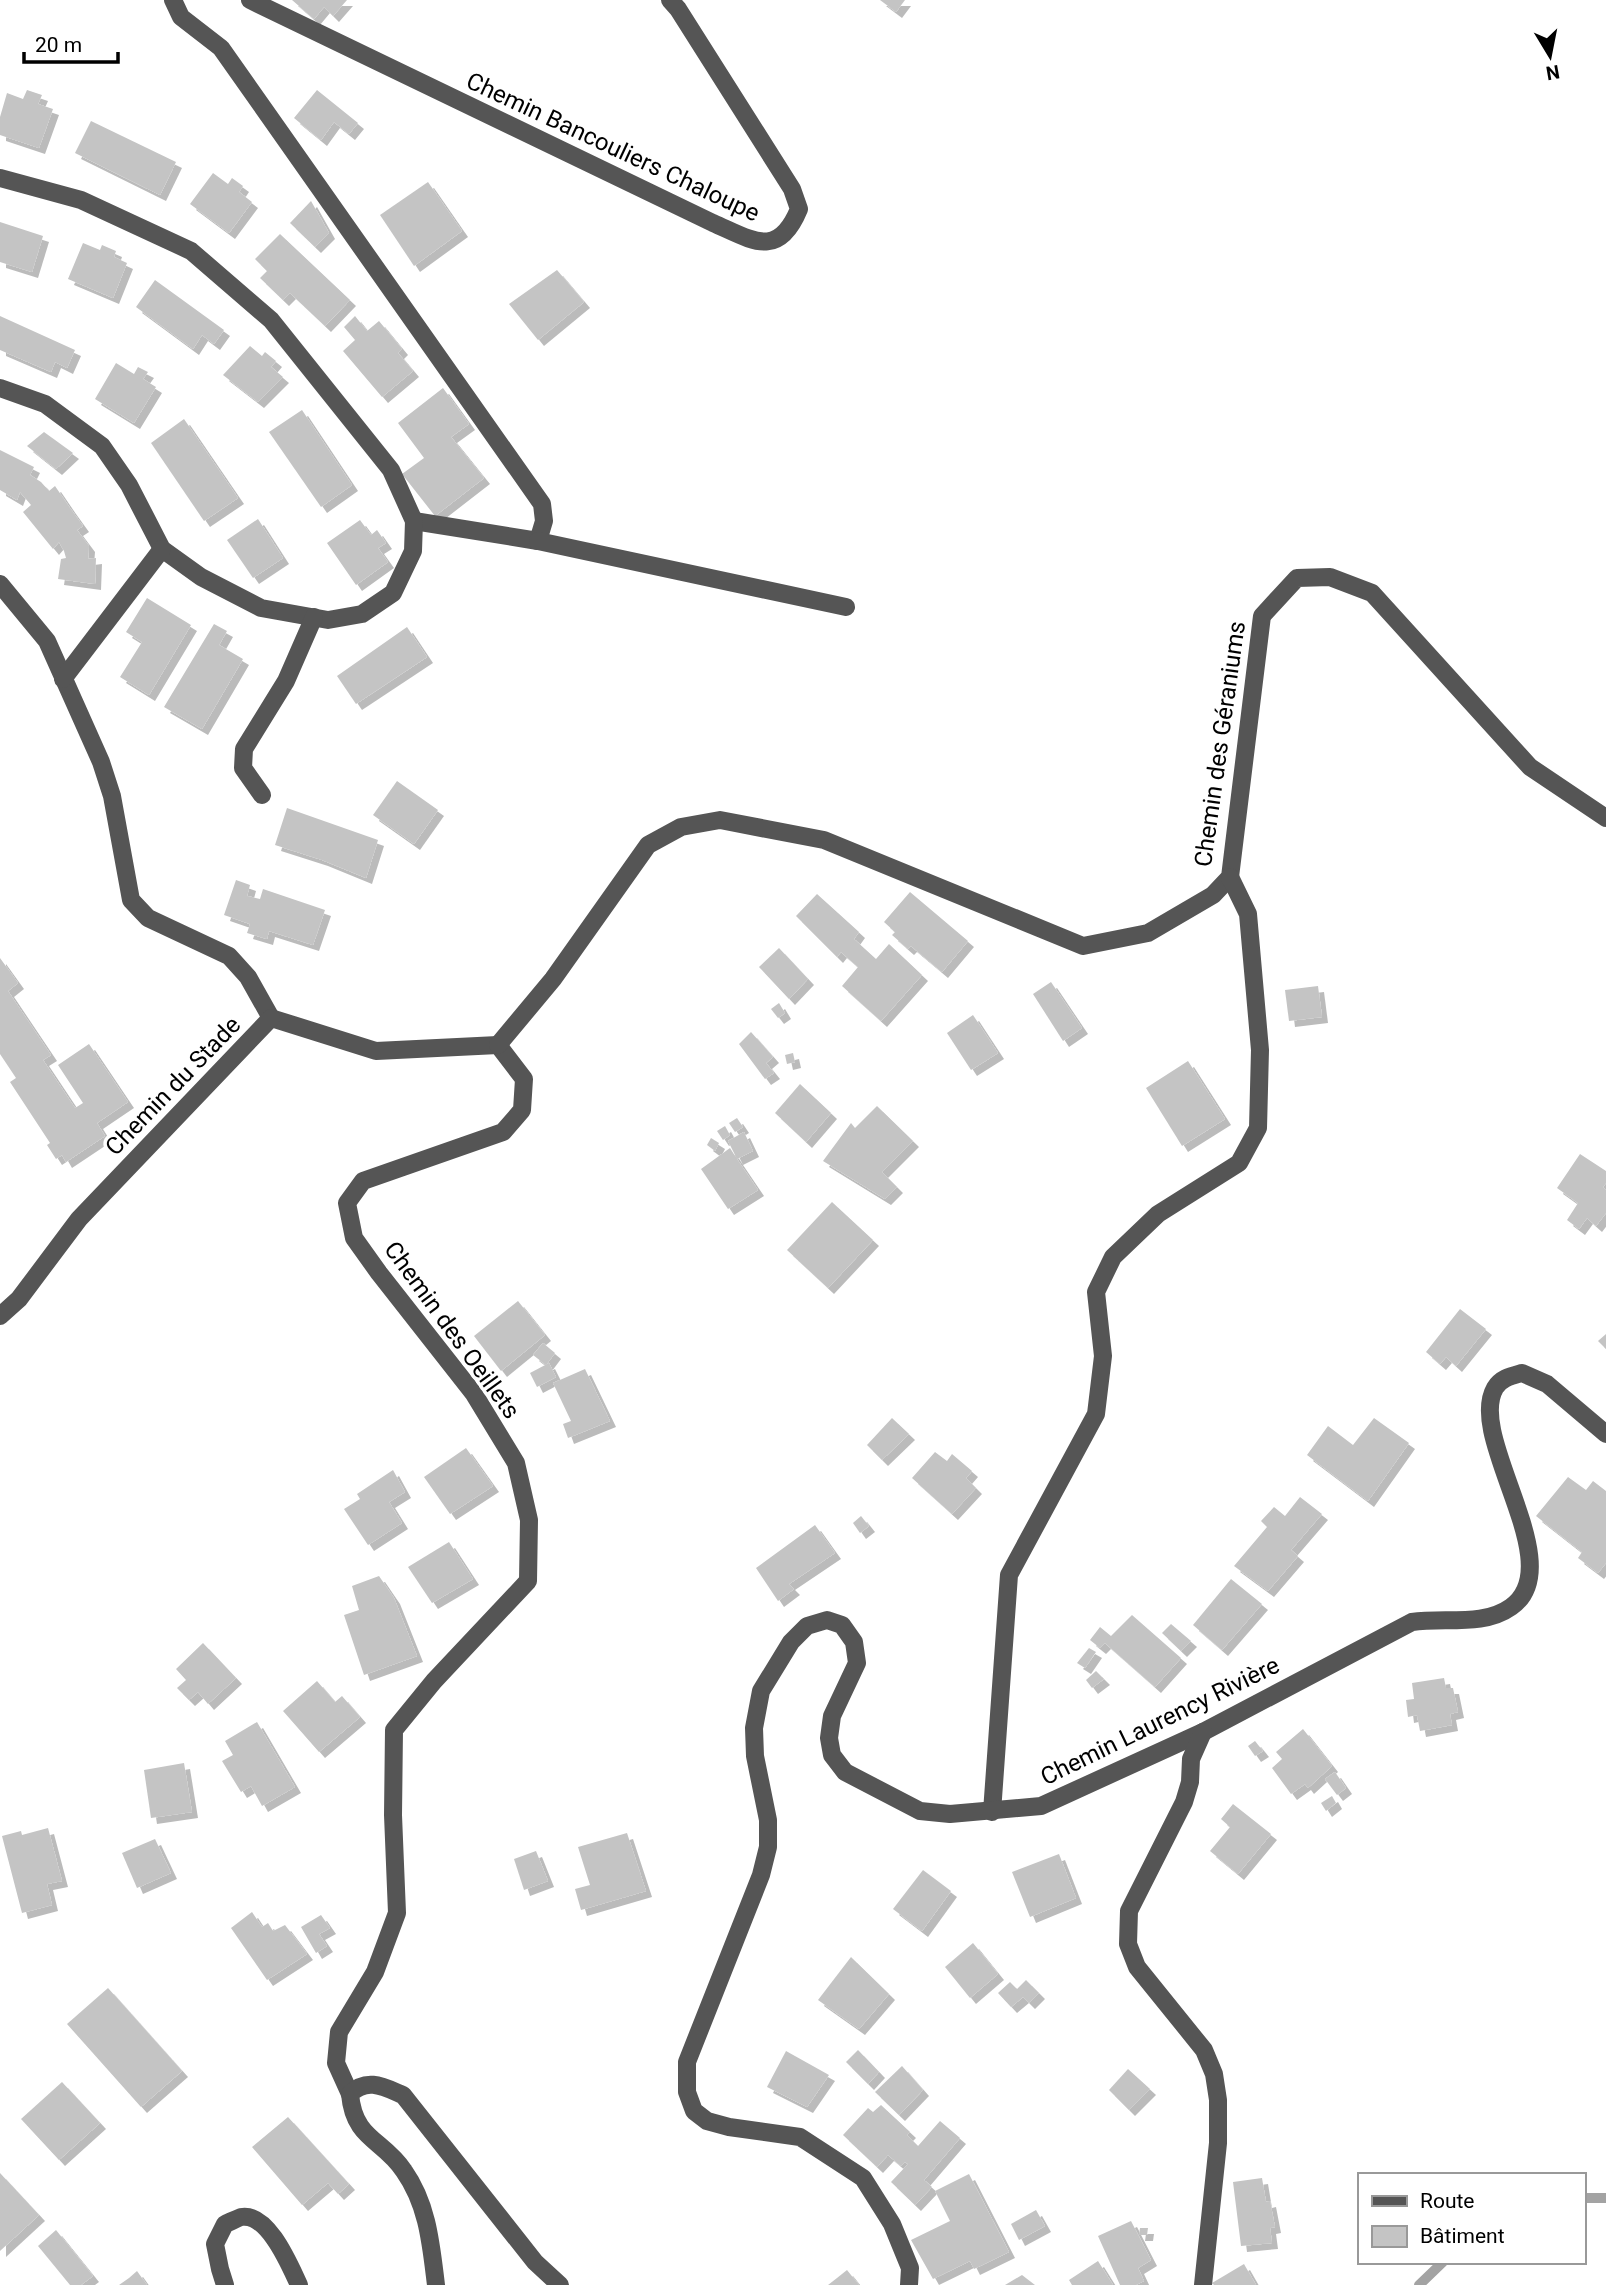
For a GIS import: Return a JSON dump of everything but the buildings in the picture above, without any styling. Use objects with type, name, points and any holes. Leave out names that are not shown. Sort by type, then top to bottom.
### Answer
[{"type":"street","points":[[173,0],[181,17],[221,48],[542,504],[544,521],[538,541]]},
{"type":"street","name":"Chemin Bancouliers Chaloupe","points":[[250,0],[713,223],[757,242],[776,240],[791,228],[799,209],[792,189],[670,0]]},
{"type":"street","points":[[0,178],[81,200],[191,251],[271,320],[391,470],[414,521],[413,551],[393,593],[362,614],[328,620],[261,608],[201,578],[162,549],[130,485],[102,446],[45,404],[0,388]]},
{"type":"street","points":[[414,521],[538,541],[846,607]]},
{"type":"street","points":[[63,679],[162,549]]},
{"type":"street","name":"Chemin des Géraniums","points":[[498,1045],[553,979],[648,845],[681,827],[720,820],[824,840],[1083,946],[1148,933],[1213,895],[1230,877],[1262,616],[1297,578],[1330,578],[1372,593],[1530,767],[1606,818]]},
{"type":"street","name":"Chemin du Stade","points":[[0,584],[47,641],[101,762],[112,796],[131,900],[148,918],[229,956],[248,978],[271,1018],[79,1219],[19,1299],[0,1316]]},
{"type":"street","points":[[262,795],[243,768],[244,749],[286,681],[314,617]]},
{"type":"street","points":[[992,1812],[1009,1575],[1096,1414],[1103,1356],[1096,1292],[1114,1257],[1158,1214],[1239,1163],[1258,1128],[1260,1051],[1248,914],[1230,877]]},
{"type":"street","points":[[271,1018],[376,1051],[498,1045]]},
{"type":"street","name":"Chemin des Oeillets","points":[[350,2094],[336,2063],[339,2032],[375,1972],[397,1913],[393,1815],[394,1730],[433,1681],[528,1580],[529,1520],[516,1463],[474,1394],[354,1238],[347,1203],[363,1181],[503,1132],[522,1110],[524,1079],[498,1045]]},
{"type":"street","name":"Chemin Laurency Rivière","points":[[909,2285],[910,2268],[892,2224],[863,2178],[800,2137],[729,2127],[707,2121],[694,2111],[687,2092],[687,2062],[761,1875],[768,1847],[768,1820],[755,1756],[754,1728],[761,1691],[791,1642],[807,1626],[827,1620],[842,1625],[854,1642],[857,1664],[832,1716],[829,1738],[832,1755],[845,1772],[920,1811],[950,1814],[1041,1806],[1203,1732],[1412,1622],[1430,1619],[1476,1619],[1493,1616],[1513,1606],[1527,1587],[1531,1563],[1525,1533],[1492,1431],[1490,1409],[1494,1390],[1504,1378],[1522,1373],[1547,1384],[1606,1434]]},
{"type":"street","points":[[1203,1732],[1191,1759],[1190,1782],[1184,1802],[1129,1911],[1128,1944],[1137,1967],[1204,2050],[1219,2099],[1218,2143],[1203,2285]]},
{"type":"street","points":[[436,2285],[428,2225],[418,2194],[403,2168],[362,2131],[351,2110],[350,2094],[357,2086],[375,2083],[403,2095],[535,2262],[560,2285]]},
{"type":"street","points":[[225,2285],[215,2244],[225,2224],[243,2217],[259,2221],[282,2249],[299,2285]]},
{"type":"waterway","points":[[1585,2198],[1606,2198]]},
{"type":"waterway","points":[[1419,2285],[1441,2264]]}]
